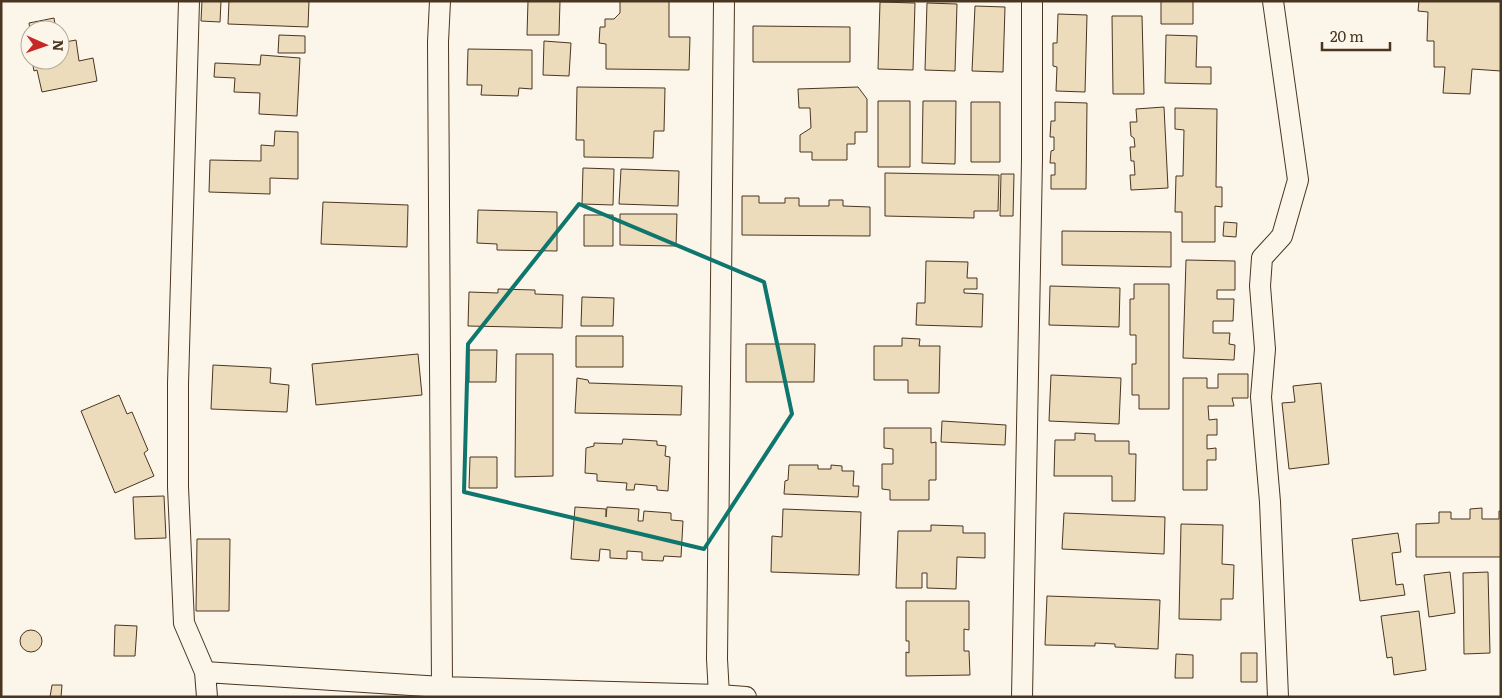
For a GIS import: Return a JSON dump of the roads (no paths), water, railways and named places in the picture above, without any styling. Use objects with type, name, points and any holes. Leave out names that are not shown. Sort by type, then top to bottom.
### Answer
[{"type":"street","points":[[189,1],[178,384],[178,487],[184,623],[205,672],[207,697]]},
{"type":"street","points":[[440,1],[438,42],[442,688]]},
{"type":"street","points":[[718,695],[724,1]]},
{"type":"street","points":[[1022,697],[1031,188],[1032,1]]},
{"type":"street","points":[[1274,1],[1298,180],[1282,236],[1262,258],[1260,286],[1265,349],[1261,397],[1270,502],[1278,697]]},
{"type":"street","points":[[205,672],[442,688],[746,697]]}]
